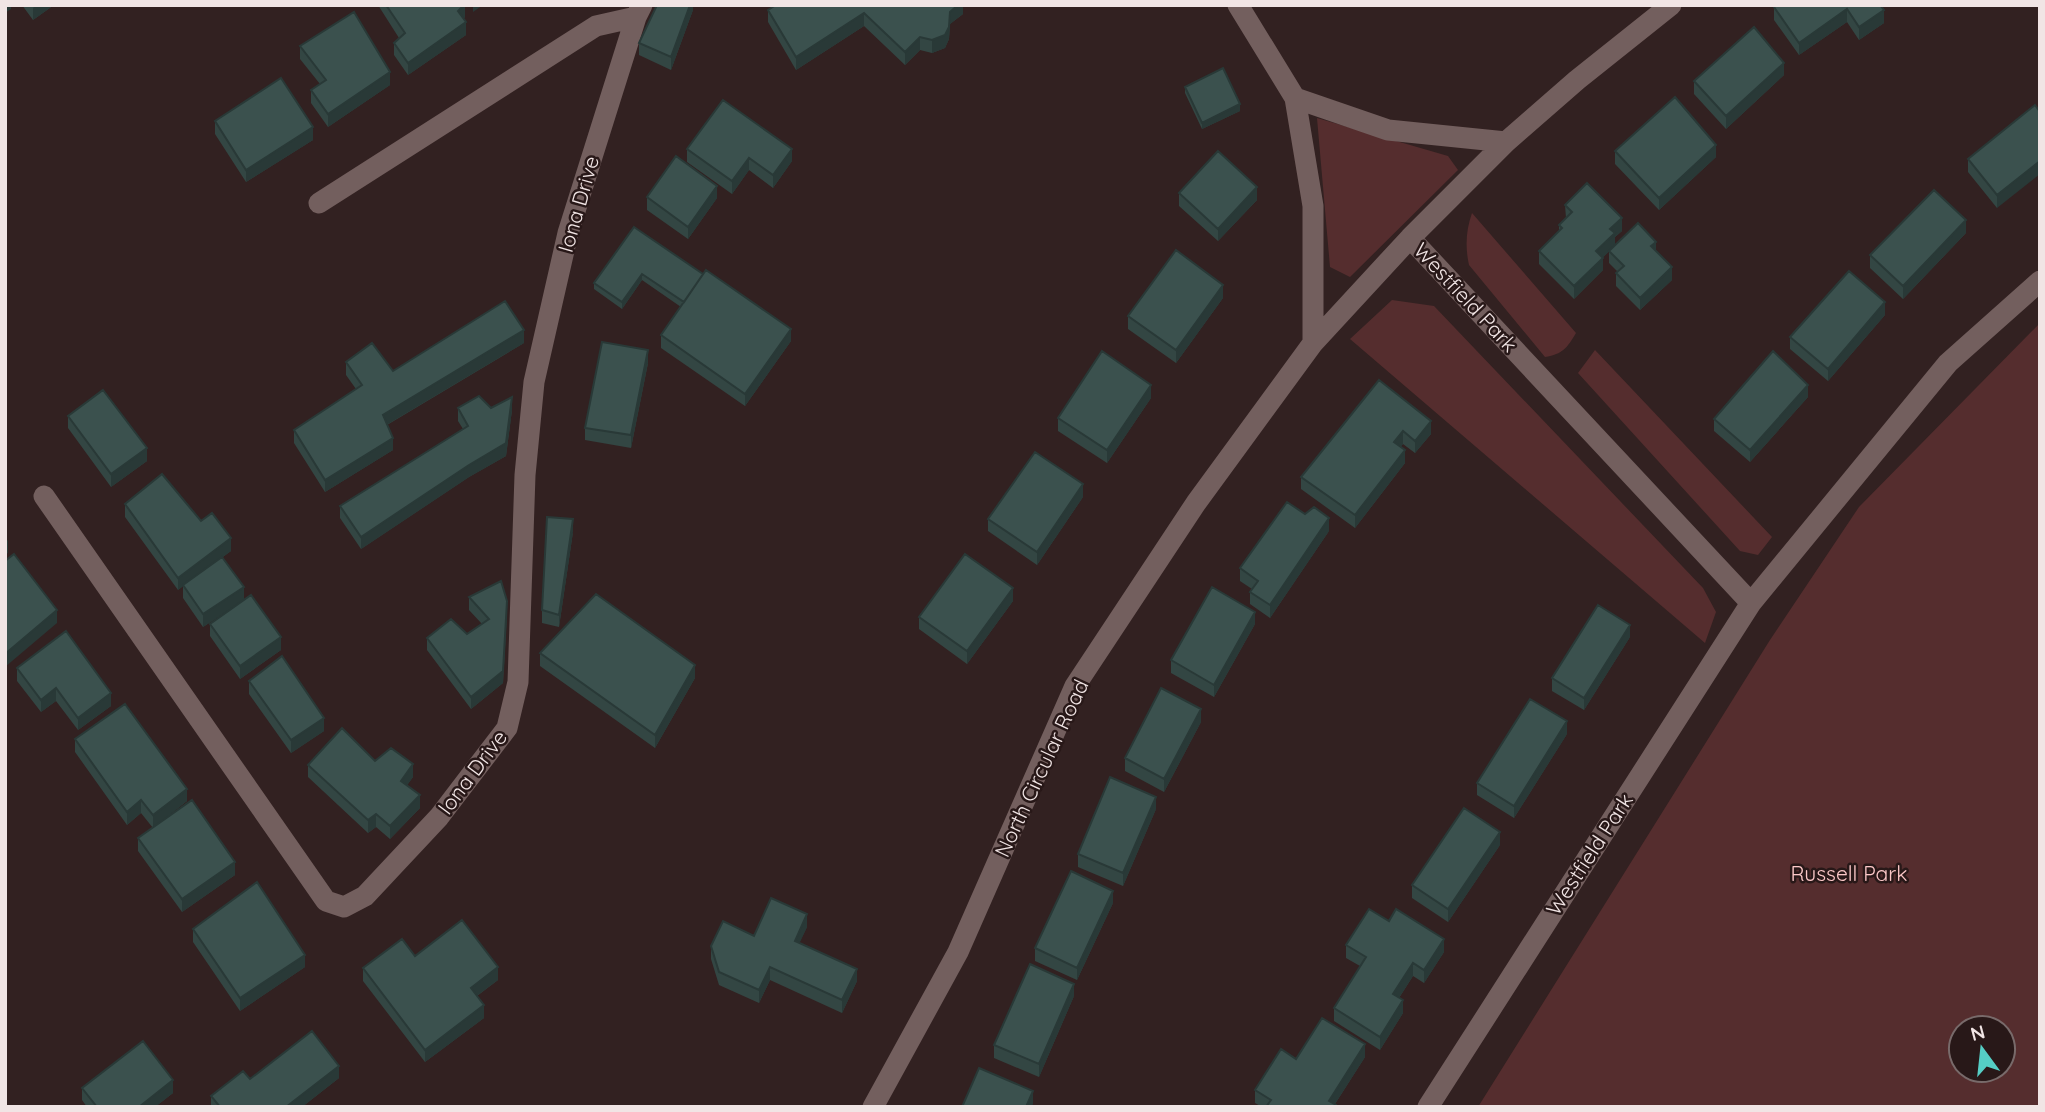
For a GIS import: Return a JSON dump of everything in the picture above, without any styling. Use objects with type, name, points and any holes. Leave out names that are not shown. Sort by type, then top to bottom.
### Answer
[{"type":"street","points":[[1238,5],[1295,98],[1313,206],[1313,343]]},
{"type":"street","name":"North Circular Road","points":[[873,1107],[958,952],[1075,686],[1196,503],[1313,343],[1410,238],[1506,142],[1577,80],[1671,5]]},
{"type":"street","name":"Iona Drive","points":[[319,204],[596,26],[639,11]]},
{"type":"street","name":"Iona Drive","points":[[44,496],[326,901],[344,907],[365,896],[439,817],[507,728],[517,682],[525,475],[534,382],[568,233],[639,11]]},
{"type":"street","points":[[1295,98],[1388,130],[1506,142]]},
{"type":"street","name":"Westfield Park","points":[[1410,238],[1751,603]]},
{"type":"street","name":"Westfield Park","points":[[1428,1107],[1751,603],[1948,363],[2040,281]]},
{"type":"green space","points":[[1317,118],[1448,156],[1458,170],[1350,277],[1330,267]]},
{"type":"green space","points":[[1472,213],[1576,333],[1560,352],[1545,357],[1469,265],[1467,239]]},
{"type":"green space","points":[[1392,300],[1434,306],[1703,588],[1716,612],[1705,643],[1350,339]]},
{"type":"green space","name":"Russell Park","points":[[2040,323],[2040,1107],[1478,1107],[1770,640],[1859,507]]},
{"type":"green space","points":[[1595,350],[1772,537],[1758,555],[1740,551],[1578,373]]},
{"type":"building","points":[[386,5],[464,5],[458,11],[466,22],[408,63],[394,43],[405,33]]},
{"type":"building","points":[[657,5],[690,5],[671,57],[639,43]]},
{"type":"building","points":[[776,5],[958,5],[950,12],[949,27],[945,35],[932,40],[920,37],[905,52],[864,13],[796,57],[768,10]]},
{"type":"building","points":[[1880,5],[1884,10],[1859,27],[1847,9],[1799,43],[1774,7]]},
{"type":"building","points":[[354,12],[390,72],[328,114],[311,90],[326,80],[300,46]]},
{"type":"building","points":[[1754,27],[1784,63],[1726,116],[1694,81]]},
{"type":"building","points":[[1223,68],[1240,104],[1202,123],[1185,87]]},
{"type":"building","points":[[281,78],[313,127],[246,170],[215,121]]},
{"type":"building","points":[[1675,97],[1716,145],[1659,198],[1615,151]]},
{"type":"building","points":[[723,100],[792,149],[773,175],[749,158],[732,181],[687,149]]},
{"type":"building","points":[[2035,105],[2040,112],[2040,161],[1997,195],[1968,159]]},
{"type":"building","points":[[1218,151],[1257,187],[1218,229],[1179,193]]},
{"type":"building","points":[[676,156],[717,186],[688,227],[647,197]]},
{"type":"building","points":[[1587,183],[1622,218],[1610,229],[1615,233],[1596,251],[1603,258],[1574,286],[1539,251],[1562,228],[1559,225],[1572,212],[1565,205]]},
{"type":"building","points":[[1934,190],[1966,220],[1903,286],[1870,255]]},
{"type":"building","points":[[1638,223],[1656,242],[1651,246],[1672,267],[1640,298],[1616,273],[1624,266],[1609,251]]},
{"type":"building","points":[[634,227],[703,274],[684,302],[642,274],[622,302],[594,283]]},
{"type":"building","points":[[1176,250],[1223,285],[1176,350],[1128,316]]},
{"type":"building","points":[[706,270],[791,329],[745,394],[661,335]]},
{"type":"building","points":[[1849,271],[1885,302],[1828,369],[1790,337]]},
{"type":"building","points":[[505,301],[524,330],[383,415],[393,438],[325,480],[294,430],[362,385],[346,362],[372,343],[393,371]]},
{"type":"building","points":[[602,342],[648,350],[631,435],[585,428]]},
{"type":"building","points":[[1102,351],[1151,385],[1107,450],[1058,418]]},
{"type":"building","points":[[1773,351],[1808,385],[1750,450],[1714,419]]},
{"type":"building","points":[[1379,380],[1431,421],[1415,441],[1403,431],[1394,442],[1405,450],[1355,515],[1301,477]]},
{"type":"building","points":[[103,390],[147,448],[111,474],[68,416]]},
{"type":"building","points":[[479,396],[491,408],[512,397],[506,443],[361,537],[340,506],[468,426],[458,408]]},
{"type":"building","points":[[1035,452],[1083,484],[1037,552],[988,519]]},
{"type":"building","points":[[162,474],[201,521],[212,513],[231,538],[178,578],[125,504]]},
{"type":"building","points":[[1287,502],[1305,514],[1314,507],[1329,518],[1270,605],[1250,592],[1258,581],[1240,568]]},
{"type":"building","points":[[547,517],[573,519],[559,615],[542,610]]},
{"type":"building","points":[[14,554],[57,610],[5,654],[5,561]]},
{"type":"building","points":[[965,554],[1013,588],[967,651],[919,617]]},
{"type":"building","points":[[222,557],[244,587],[203,614],[183,585]]},
{"type":"building","points":[[501,581],[507,601],[503,671],[471,697],[427,638],[451,619],[467,634],[489,619],[469,597]]},
{"type":"building","points":[[1212,587],[1255,612],[1214,685],[1171,660]]},
{"type":"building","points":[[596,594],[695,665],[655,735],[540,653]]},
{"type":"building","points":[[251,595],[281,637],[240,666],[210,624]]},
{"type":"building","points":[[1598,605],[1630,625],[1584,698],[1552,678]]},
{"type":"building","points":[[66,631],[111,693],[78,718],[56,688],[41,700],[17,668]]},
{"type":"building","points":[[282,656],[324,718],[291,740],[249,681]]},
{"type":"building","points":[[1161,688],[1201,709],[1164,779],[1125,758]]},
{"type":"building","points":[[1530,699],[1567,721],[1514,806],[1477,783]]},
{"type":"building","points":[[125,704],[187,789],[153,815],[141,800],[127,812],[75,739]]},
{"type":"building","points":[[342,728],[375,761],[391,748],[413,764],[401,781],[420,795],[390,826],[376,814],[368,820],[308,765]]},
{"type":"building","points":[[1110,777],[1156,797],[1123,873],[1078,854]]},
{"type":"building","points":[[192,800],[235,862],[182,899],[138,838]]},
{"type":"building","points":[[1464,808],[1500,832],[1448,909],[1412,885]]},
{"type":"building","points":[[1071,871],[1113,891],[1077,968],[1035,948]]},
{"type":"building","points":[[257,882],[305,955],[240,998],[193,929]]},
{"type":"building","points":[[771,898],[807,914],[795,941],[857,969],[842,1000],[770,967],[759,990],[719,972],[711,946],[723,921],[754,936]]},
{"type":"building","points":[[1369,909],[1389,921],[1396,909],[1444,939],[1424,970],[1413,963],[1393,994],[1403,1000],[1380,1037],[1334,1008],[1366,957],[1346,945]]},
{"type":"building","points":[[462,920],[498,967],[471,988],[484,1005],[425,1050],[363,968],[402,939],[415,956]]},
{"type":"building","points":[[1030,964],[1074,984],[1039,1064],[994,1045]]},
{"type":"building","points":[[1322,1018],[1365,1044],[1329,1101],[1336,1105],[1335,1107],[1266,1107],[1271,1100],[1255,1090],[1281,1049],[1296,1059]]},
{"type":"building","points":[[312,1031],[339,1066],[286,1107],[220,1107],[211,1096],[243,1071],[250,1079]]},
{"type":"building","points":[[143,1041],[173,1080],[139,1107],[97,1107],[82,1088]]},
{"type":"building","points":[[979,1068],[1033,1091],[1026,1107],[962,1107]]}]
